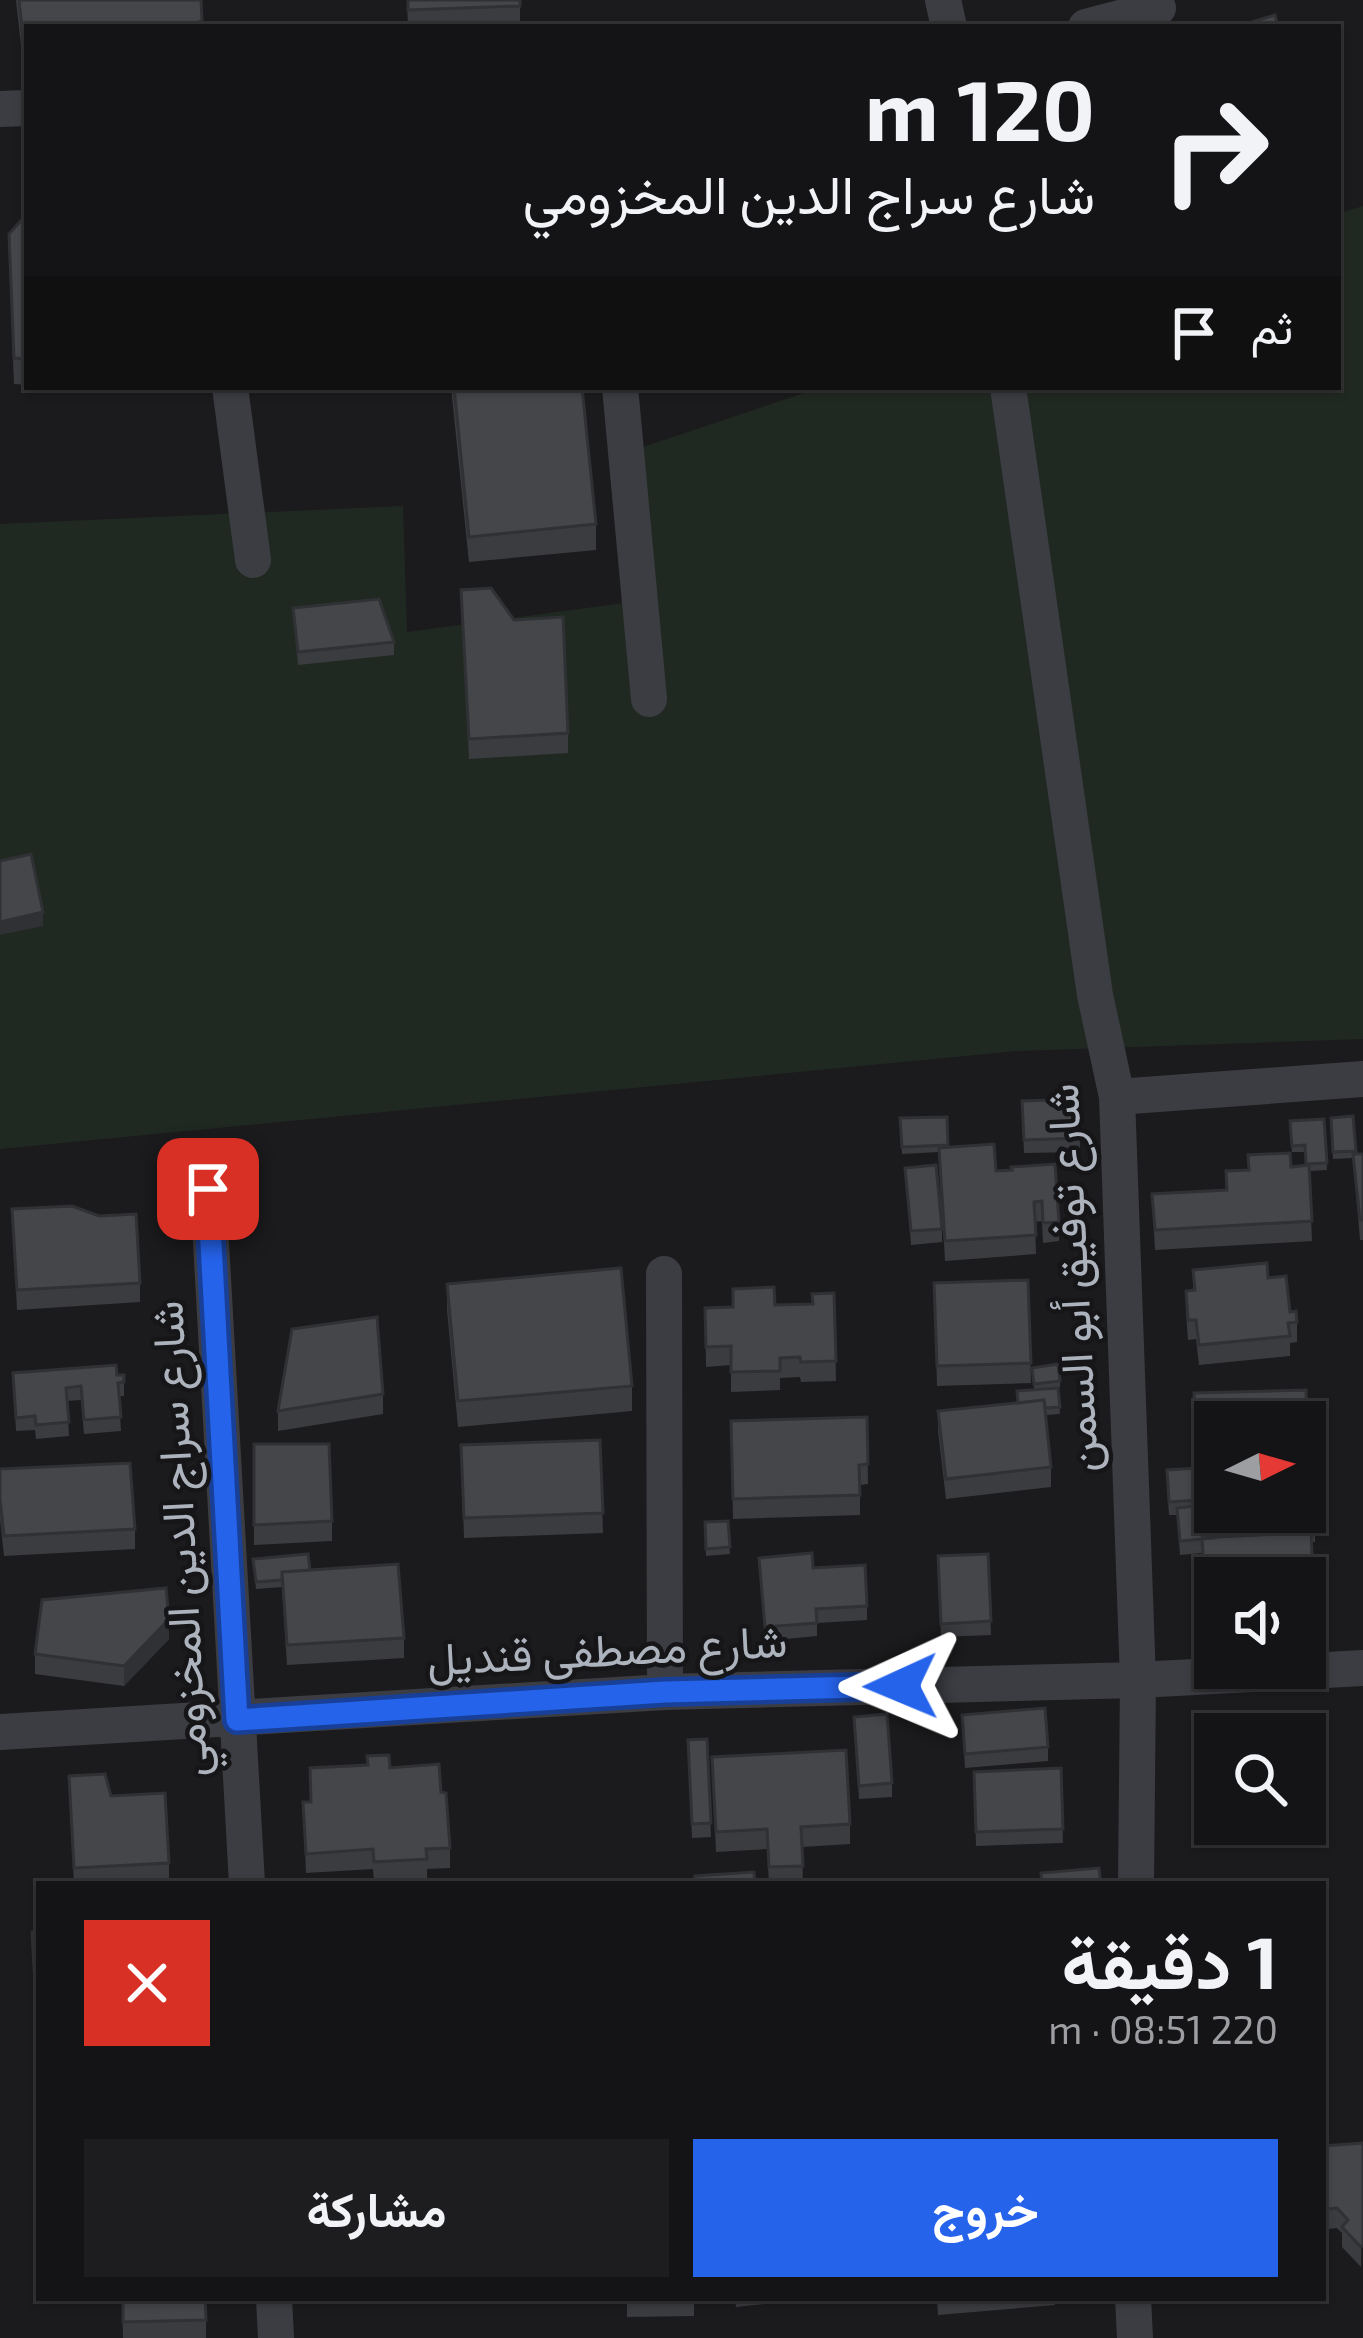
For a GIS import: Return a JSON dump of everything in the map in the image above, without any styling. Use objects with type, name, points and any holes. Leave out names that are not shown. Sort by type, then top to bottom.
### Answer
[{"type":"street","points":[[1097,24],[1158,8]]},
{"type":"street","points":[[230,390],[253,560]]},
{"type":"street","points":[[620,390],[649,699]]},
{"type":"street","name":"شارع توفيق أبو السمن","points":[[1008,390],[1095,995],[1117,1097],[1138,1680],[1136,1881]]},
{"type":"street","points":[[1117,1097],[1363,1078]]},
{"type":"street","name":"شارع سراج الدين المخزومي","points":[[208,1189],[247,1881]]},
{"type":"street","points":[[664,1274],[665,1692]]},
{"type":"street","name":"شارع مصطفى قنديل","points":[[0,1732],[665,1692],[1138,1680],[1363,1668]]},
{"type":"street","points":[[274,2301],[276,2338]]},
{"type":"street","points":[[1133,2301],[1135,2338]]},
{"type":"shaded area","points":[[1363,206],[1363,1039],[1017,1051],[0,1149],[0,524],[403,506],[407,632],[654,599],[625,453],[813,390],[1341,390],[1341,213]]},
{"type":"building","points":[[19,0],[201,0],[202,20],[196,24],[24,24],[24,48]]},
{"type":"building","points":[[408,0],[520,0],[520,6],[408,10]]},
{"type":"building","points":[[1275,15],[1277,24],[1246,24]]},
{"type":"building","points":[[24,217],[24,359],[14,358],[9,234]]},
{"type":"building","points":[[454,390],[582,390],[596,524],[469,537]]},
{"type":"building","points":[[491,588],[514,620],[563,617],[568,733],[469,739],[461,590]]},
{"type":"building","points":[[379,599],[394,642],[298,652],[293,608]]},
{"type":"building","points":[[31,854],[43,912],[0,922],[0,861]]},
{"type":"building","points":[[1079,1099],[1080,1138],[1024,1140],[1022,1101]]},
{"type":"building","points":[[1353,1116],[1356,1151],[1333,1152],[1331,1118]]},
{"type":"building","points":[[947,1117],[948,1145],[902,1147],[900,1118]]},
{"type":"building","points":[[1324,1119],[1327,1163],[1306,1164],[1305,1145],[1292,1146],[1290,1121]]},
{"type":"building","points":[[994,1144],[996,1171],[1055,1164],[1059,1222],[1043,1223],[1042,1201],[1034,1202],[1036,1235],[945,1241],[939,1148]]},
{"type":"building","points":[[1290,1153],[1291,1167],[1309,1165],[1312,1221],[1155,1230],[1152,1194],[1227,1190],[1226,1171],[1249,1170],[1248,1155]]},
{"type":"building","points":[[1353,1154],[1363,1154],[1363,1220],[1360,1220]]},
{"type":"building","points":[[936,1165],[942,1229],[911,1231],[905,1168]]},
{"type":"building","points":[[72,1206],[99,1216],[136,1214],[140,1283],[17,1290],[12,1209]]},
{"type":"building","points":[[1267,1263],[1268,1278],[1286,1276],[1290,1312],[1296,1311],[1297,1322],[1288,1323],[1290,1336],[1199,1345],[1196,1320],[1188,1320],[1186,1291],[1195,1290],[1193,1270]]},
{"type":"building","points":[[621,1268],[632,1386],[458,1401],[447,1284]]},
{"type":"building","points":[[1028,1280],[1031,1363],[937,1366],[934,1283]]},
{"type":"building","points":[[774,1287],[775,1305],[813,1304],[812,1294],[834,1293],[836,1361],[780,1358],[780,1371],[731,1372],[731,1346],[706,1347],[705,1308],[733,1307],[733,1289]]},
{"type":"building","points":[[377,1317],[383,1394],[278,1411],[292,1329]]},
{"type":"building","points":[[1058,1364],[1060,1381],[1034,1384],[1032,1368]]},
{"type":"building","points":[[116,1365],[117,1375],[124,1375],[124,1382],[118,1383],[121,1417],[84,1420],[81,1386],[66,1388],[69,1422],[36,1425],[35,1416],[16,1418],[13,1373]]},
{"type":"building","points":[[1058,1388],[1060,1407],[1045,1408],[1044,1400],[1018,1403],[1017,1391]]},
{"type":"building","points":[[1306,1390],[1306,1401],[1194,1401],[1194,1393]]},
{"type":"building","points":[[1044,1400],[1051,1467],[946,1479],[938,1411]]},
{"type":"building","points":[[867,1417],[868,1464],[859,1465],[860,1495],[733,1499],[731,1421]]},
{"type":"building","points":[[600,1440],[603,1513],[464,1518],[461,1445]]},
{"type":"building","points":[[254,1444],[329,1444],[332,1521],[254,1525]]},
{"type":"building","points":[[130,1463],[135,1529],[4,1536],[0,1469]]},
{"type":"building","points":[[1194,1468],[1194,1500],[1169,1502],[1167,1470]]},
{"type":"building","points":[[1194,1506],[1194,1533],[1263,1533],[1180,1541],[1177,1508]]},
{"type":"building","points":[[728,1521],[730,1547],[706,1549],[705,1522]]},
{"type":"building","points":[[1311,1533],[1312,1557],[1203,1557],[1202,1538]]},
{"type":"building","points":[[812,1553],[813,1568],[865,1565],[867,1606],[816,1609],[817,1623],[765,1627],[759,1558]]},
{"type":"building","points":[[308,1554],[310,1570],[282,1572],[282,1580],[256,1582],[253,1559]]},
{"type":"building","points":[[988,1554],[991,1621],[941,1624],[938,1556]]},
{"type":"building","points":[[398,1564],[404,1638],[287,1645],[282,1572]]},
{"type":"building","points":[[166,1588],[169,1619],[124,1666],[35,1654],[42,1600]]},
{"type":"building","points":[[1045,1708],[1048,1747],[965,1754],[962,1715]]},
{"type":"building","points":[[887,1714],[892,1783],[859,1786],[854,1717]]},
{"type":"building","points":[[707,1739],[711,1823],[692,1824],[688,1740]]},
{"type":"building","points":[[846,1750],[850,1824],[801,1827],[803,1866],[769,1867],[767,1829],[716,1832],[712,1757]]},
{"type":"building","points":[[389,1755],[390,1768],[439,1764],[450,1848],[426,1849],[427,1859],[374,1862],[373,1849],[306,1854],[303,1802],[311,1802],[310,1768],[368,1765],[367,1756]]},
{"type":"building","points":[[1061,1768],[1063,1829],[976,1832],[974,1772]]},
{"type":"building","points":[[105,1774],[111,1796],[165,1793],[169,1863],[74,1868],[69,1776]]},
{"type":"building","points":[[1099,1868],[1101,1881],[1042,1881],[1041,1873]]},
{"type":"building","points":[[754,1872],[755,1881],[695,1881],[695,1876]]},
{"type":"building","points":[[32,1932],[36,1932],[36,2002]]},
{"type":"building","points":[[1363,2143],[1361,2247],[1342,2227],[1348,2220],[1337,2208],[1326,2208],[1326,2146]]},
{"type":"building","points":[[123,2301],[205,2301],[206,2320],[123,2322]]},
{"type":"route","points":[[208,1189],[237,1720],[665,1692],[901,1686]]}]
